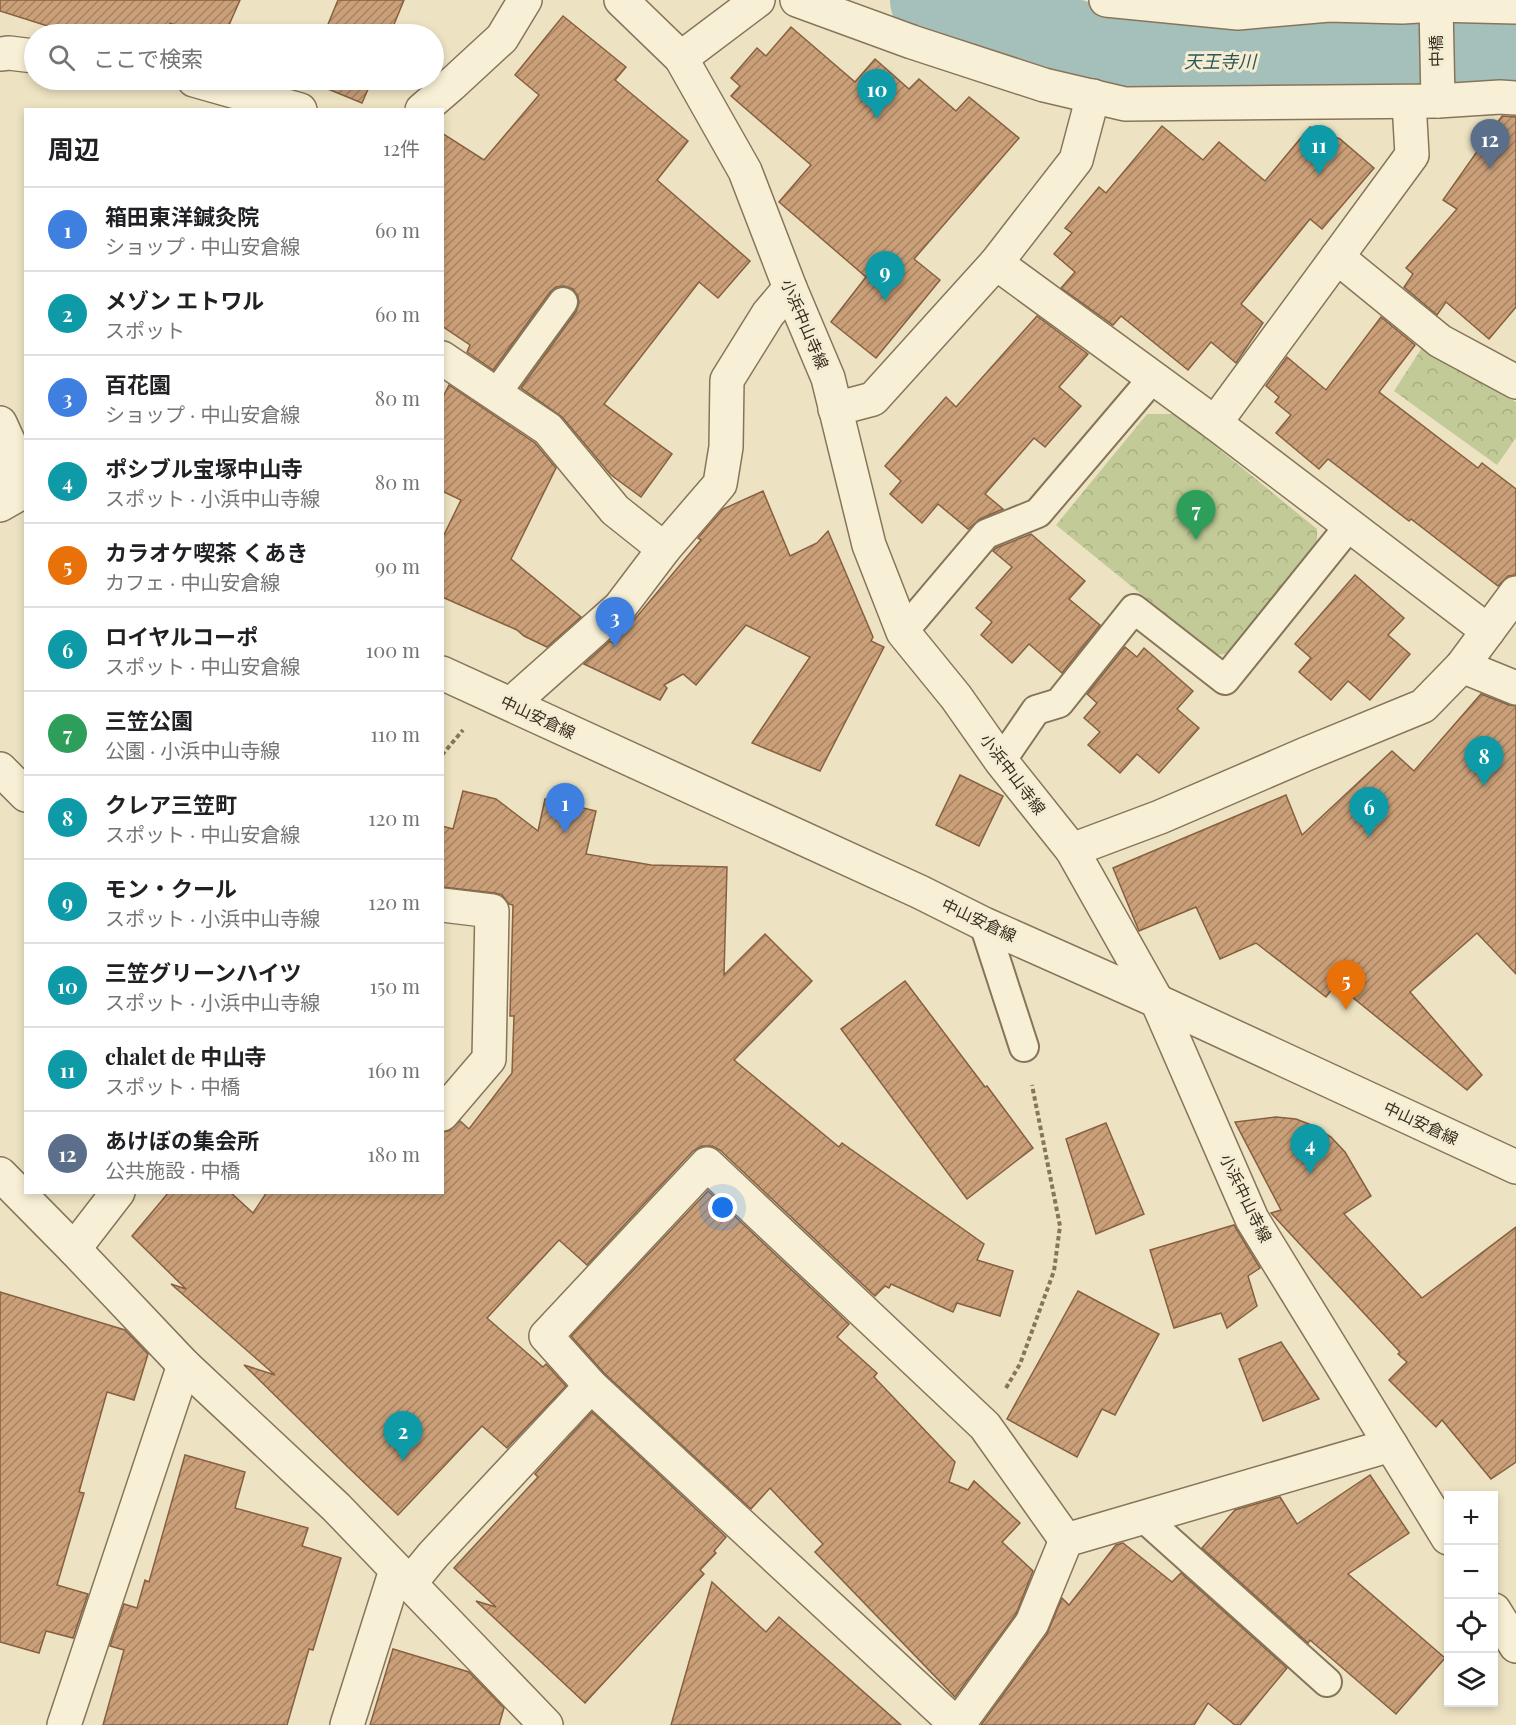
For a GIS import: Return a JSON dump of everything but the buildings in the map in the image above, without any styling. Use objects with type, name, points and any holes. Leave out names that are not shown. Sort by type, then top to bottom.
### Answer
[{"type":"street","points":[[424,108],[502,38],[525,0]]},
{"type":"street","name":"小浜中山寺線","points":[[621,0],[681,58],[745,171],[828,378],[869,545],[903,632],[956,697],[1001,761],[1072,850],[1156,1001],[1252,1219],[1444,1530]]},
{"type":"street","points":[[681,58],[758,0]]},
{"type":"street","points":[[797,0],[912,42],[1044,85],[1125,104],[1428,96],[1516,98]]},
{"type":"street","points":[[1106,0],[1238,14],[1326,3],[1419,8],[1516,8]]},
{"type":"street","name":"中橋","points":[[1215,423],[1412,155],[1428,96],[1419,8]]},
{"type":"street","points":[[0,54],[24,55]]},
{"type":"street","points":[[229,90],[293,108]]},
{"type":"street","points":[[836,409],[873,399],[996,263],[1076,160],[1093,96]]},
{"type":"street","points":[[1337,257],[1440,340],[1516,382]]},
{"type":"street","points":[[996,263],[1215,423],[1488,631]]},
{"type":"street","points":[[511,704],[620,607],[664,549],[720,484],[726,447],[727,380],[768,314],[790,288]]},
{"type":"street","points":[[444,359],[548,429],[615,510],[664,549]]},
{"type":"street","points":[[0,423],[24,476]]},
{"type":"street","points":[[0,475],[24,487]]},
{"type":"street","points":[[0,492],[24,488]]},
{"type":"street","points":[[0,505],[24,489]]},
{"type":"street","points":[[1072,850],[1160,818],[1423,706],[1462,666],[1516,593]]},
{"type":"street","points":[[1462,666],[1516,688]]},
{"type":"street","name":"中山安倉線","points":[[444,675],[1516,1167]]},
{"type":"street","points":[[0,769],[24,793]]},
{"type":"street","points":[[444,905],[492,911],[489,1059],[444,1112]]},
{"type":"street","points":[[707,1164],[985,1426],[1066,1540],[1032,1623],[958,1725],[591,1386],[546,1336],[707,1164]]},
{"type":"street","points":[[0,1174],[184,1365],[336,1507],[546,1725]]},
{"type":"street","points":[[74,1249],[116,1194]]},
{"type":"street","points":[[64,1725],[184,1365]]},
{"type":"street","points":[[347,1725],[403,1577],[441,1547],[591,1386]]},
{"type":"street","points":[[1066,1540],[1391,1445]]},
{"type":"street","points":[[1498,1617],[1516,1646]]},
{"type":"lane","points":[[496,394],[563,302]]},
{"type":"lane","points":[[903,632],[986,534],[1038,513],[1153,378]]},
{"type":"lane","points":[[1001,761],[1036,710],[1059,704],[1134,609],[1225,680],[1350,525]]},
{"type":"lane","points":[[984,924],[1024,1047]]},
{"type":"lane","points":[[1143,1517],[1327,1683]]},
{"type":"path","points":[[985,1426],[1020,1364],[1054,1271],[1060,1226],[1024,1047]]},
{"type":"green space","points":[[1423,346],[1516,402],[1516,438],[1497,465],[1394,391]]},
{"type":"green space","points":[[1147,414],[1176,414],[1317,529],[1317,550],[1234,653],[1216,655],[1056,525]]},
{"type":"waterway","name":"天王寺川","points":[[934,0],[1133,62],[1373,65],[1516,63]]},
{"type":"place","name":"三笠グリーンハイツ","points":[[877,119]]},
{"type":"place","name":"あけぼの集会所","points":[[1490,169]]},
{"type":"place","name":"chalet de 中山寺","points":[[1319,175]]},
{"type":"place","name":"モン・クール","points":[[885,301]]},
{"type":"place","name":"三笠公園","points":[[1196,540]]},
{"type":"place","name":"百花園","points":[[615,647]]},
{"type":"place","name":"クレア三笠町","points":[[1484,786]]},
{"type":"place","name":"箱田東洋鍼灸院","points":[[565,833]]},
{"type":"place","name":"ロイヤルコーポ","points":[[1369,837]]},
{"type":"place","name":"カラオケ喫茶 くあき","points":[[1346,1010]]},
{"type":"place","name":"ポシブル宝塚中山寺","points":[[1310,1174]]},
{"type":"place","name":"メゾン エトワル","points":[[403,1461]]}]
